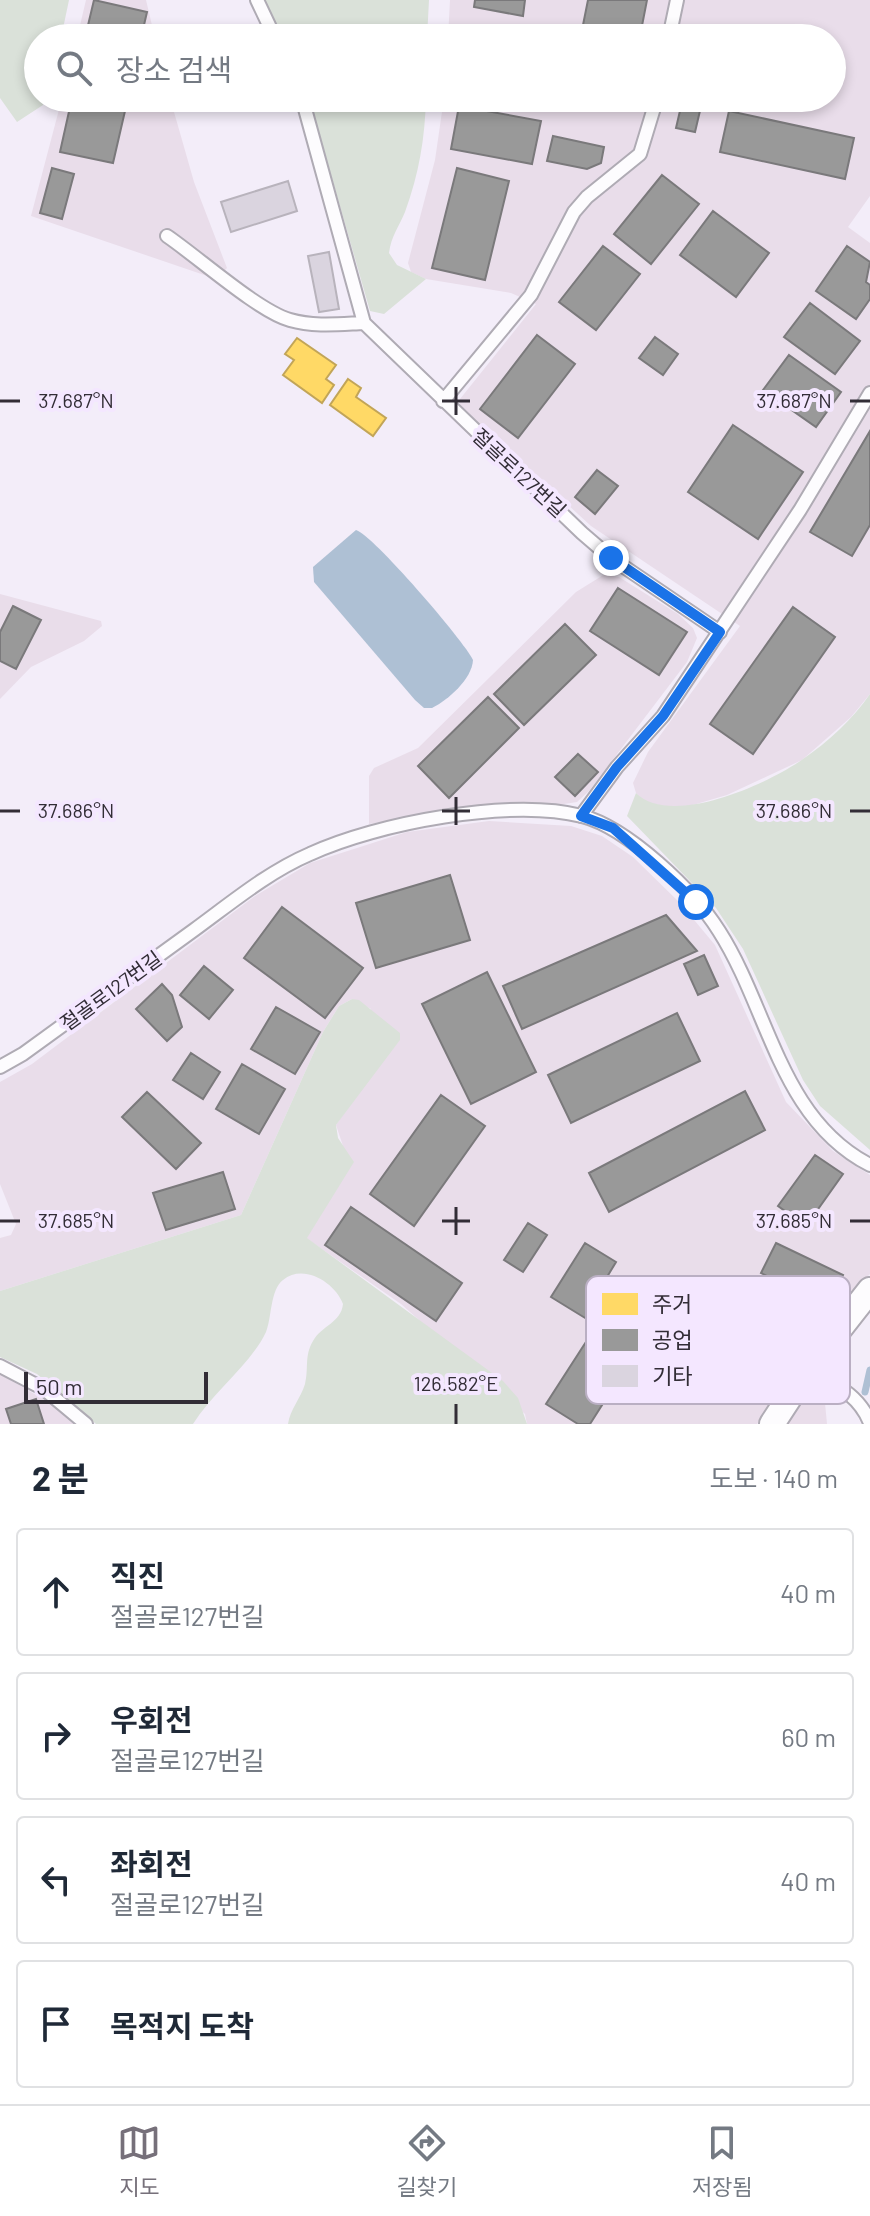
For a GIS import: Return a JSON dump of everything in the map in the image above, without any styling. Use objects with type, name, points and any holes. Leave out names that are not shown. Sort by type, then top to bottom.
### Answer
[{"type":"street","points":[[850,1315],[870,1290]]},
{"type":"street","points":[[772,1424],[785,1404]]},
{"type":"lane","points":[[257,0],[268,24]]},
{"type":"lane","points":[[672,24],[677,0]]},
{"type":"lane","name":"절골로127번길","points":[[306,112],[364,323],[611,558],[720,632]]},
{"type":"lane","points":[[443,401],[531,295],[574,212],[587,197],[640,154],[653,112]]},
{"type":"lane","points":[[167,236],[266,309],[287,319],[306,324],[364,323]]},
{"type":"lane","points":[[581,816],[617,767],[663,716],[720,632],[870,393]]},
{"type":"lane","name":"절골로127번길","points":[[0,1067],[23,1054],[264,879],[310,854],[372,832],[437,819],[509,810],[581,816],[613,828],[642,850],[711,921],[737,964],[805,1108],[829,1135],[870,1165]]},
{"type":"lane","points":[[0,1366],[44,1389],[86,1424]]},
{"type":"lane","points":[[850,1394],[863,1406],[870,1423]]},
{"type":"shaded area","points":[[0,0],[69,0],[64,24],[24,24],[24,112],[32,112],[17,122],[0,98]]},
{"type":"shaded area","points":[[86,0],[146,0],[152,24],[80,24]]},
{"type":"shaded area","points":[[262,0],[429,0],[428,24],[274,24]]},
{"type":"shaded area","points":[[450,0],[870,0],[870,196],[848,227],[870,243],[870,694],[851,717],[802,760],[727,795],[686,807],[662,808],[646,803],[636,793],[633,783],[648,752],[740,626],[591,526],[460,406],[460,399],[536,304],[511,293],[426,279],[411,272],[408,263],[435,160],[442,112],[846,112],[846,24],[449,24]]},
{"type":"shaded area","points":[[58,112],[174,112],[194,182],[227,268],[216,279],[31,216]]},
{"type":"shaded area","points":[[313,112],[425,112],[418,170],[389,253],[397,265],[426,279],[384,314],[370,311]]},
{"type":"shaded area","points":[[605,574],[619,577],[678,614],[693,628],[697,638],[687,662],[589,791],[577,802],[564,804],[471,807],[369,824],[369,776],[374,768],[418,748],[576,592]]},
{"type":"shaded area","points":[[0,594],[101,621],[102,626],[84,641],[31,667],[0,699]]},
{"type":"shaded area","points":[[870,694],[870,1150],[820,1106],[803,1080],[743,949],[716,908],[627,816],[636,793],[652,803],[672,806],[695,804],[767,780],[822,745],[848,721]]},
{"type":"shaded area","points":[[489,821],[571,826],[602,836],[633,857],[680,903],[715,945],[786,1102],[833,1151],[870,1175],[870,1274],[850,1294],[850,1276],[586,1276],[586,1404],[771,1404],[757,1424],[527,1424],[525,1414],[401,1304],[306,1238],[344,1149],[336,1125],[360,1090],[371,1009],[352,999],[339,1006],[323,1032],[241,1215],[0,1291],[0,1238],[11,1235],[16,1224],[0,1184],[0,1082],[32,1064],[255,896],[310,863],[407,832]]},
{"type":"shaded area","points":[[352,999],[359,1000],[400,1033],[400,1040],[336,1125],[338,1138],[354,1162],[307,1238],[503,1381],[518,1398],[527,1424],[288,1424],[305,1384],[310,1346],[339,1316],[343,1304],[326,1283],[309,1275],[291,1275],[279,1284],[266,1332],[259,1344],[193,1424],[96,1424],[37,1374],[0,1357],[0,1291],[241,1215],[323,1032],[339,1006]]},
{"type":"shaded area","points":[[0,1374],[57,1407],[75,1424],[0,1424]]},
{"type":"shaded area","points":[[800,1404],[825,1404],[827,1424],[782,1424]]},
{"type":"water","points":[[356,530],[380,549],[417,589],[473,660],[472,667],[458,688],[432,708],[424,708],[415,700],[314,582],[313,567]]},
{"type":"building: 주거","points":[[297,338],[336,365],[326,379],[334,385],[322,403],[283,375],[294,360],[285,354]]},
{"type":"building: 주거","points":[[348,379],[361,388],[356,397],[386,418],[373,436],[330,405]]},
{"type":"building: 공업","points":[[94,0],[147,12],[144,24],[88,24]]},
{"type":"building: 공업","points":[[475,0],[525,0],[523,16],[474,7]]},
{"type":"building: 공업","points":[[588,0],[647,0],[642,24],[583,24]]},
{"type":"building: 공업","points":[[69,112],[125,112],[113,163],[60,152]]},
{"type":"building: 공업","points":[[458,112],[492,112],[541,121],[532,164],[451,149]]},
{"type":"building: 공업","points":[[680,112],[700,112],[695,132],[676,128]]},
{"type":"building: 공업","points":[[729,112],[854,138],[845,179],[720,152]]},
{"type":"building: 공업","points":[[553,136],[604,147],[601,163],[587,169],[547,161]]},
{"type":"building: 공업","points":[[52,168],[74,174],[62,219],[40,213]]},
{"type":"building: 공업","points":[[457,168],[509,181],[485,280],[432,268]]},
{"type":"building: 공업","points":[[662,175],[699,204],[651,264],[614,234]]},
{"type":"building: 공업","points":[[713,211],[769,253],[736,297],[680,255]]},
{"type":"building: 공업","points":[[603,246],[640,274],[596,330],[559,302]]},
{"type":"building: 공업","points":[[847,246],[870,262],[866,282],[870,285],[870,299],[856,319],[816,291]]},
{"type":"building: 공업","points":[[810,303],[860,341],[835,374],[784,337]]},
{"type":"building: 공업","points":[[537,335],[575,364],[518,438],[480,409]]},
{"type":"building: 공업","points":[[655,337],[678,354],[663,375],[639,358]]},
{"type":"building: 공업","points":[[789,355],[841,392],[816,427],[763,390]]},
{"type":"building: 공업","points":[[733,425],[803,472],[758,539],[688,492]]},
{"type":"building: 공업","points":[[870,431],[870,525],[852,556],[810,532]]},
{"type":"building: 공업","points":[[597,470],[618,486],[595,514],[575,497]]},
{"type":"building: 공업","points":[[618,588],[687,632],[659,675],[590,631]]},
{"type":"building: 공업","points":[[13,606],[41,620],[16,669],[0,661],[0,632]]},
{"type":"building: 공업","points":[[793,607],[835,637],[753,754],[710,724]]},
{"type":"building: 공업","points":[[565,624],[596,655],[524,725],[494,694]]},
{"type":"building: 공업","points":[[488,697],[519,728],[449,798],[418,766]]},
{"type":"building: 공업","points":[[578,754],[598,772],[575,796],[555,777]]},
{"type":"building: 공업","points":[[450,875],[470,940],[376,968],[356,903]]},
{"type":"building: 공업","points":[[282,907],[363,968],[325,1018],[244,958]]},
{"type":"building: 공업","points":[[666,915],[697,951],[522,1029],[503,986]]},
{"type":"building: 공업","points":[[704,955],[718,986],[698,995],[684,964]]},
{"type":"building: 공업","points":[[204,966],[233,990],[209,1019],[180,995]]},
{"type":"building: 공업","points":[[487,972],[536,1072],[471,1104],[422,1004]]},
{"type":"building: 공업","points":[[162,984],[172,995],[182,1027],[167,1041],[136,1009]]},
{"type":"building: 공업","points":[[276,1007],[320,1032],[295,1074],[251,1049]]},
{"type":"building: 공업","points":[[677,1013],[700,1061],[571,1123],[548,1075]]},
{"type":"building: 공업","points":[[191,1053],[220,1072],[203,1099],[173,1080]]},
{"type":"building: 공업","points":[[242,1064],[285,1089],[259,1134],[216,1109]]},
{"type":"building: 공업","points":[[745,1091],[765,1130],[609,1212],[589,1173]]},
{"type":"building: 공업","points":[[147,1092],[201,1143],[176,1169],[122,1117]]},
{"type":"building: 공업","points":[[441,1095],[485,1126],[414,1226],[370,1194]]},
{"type":"building: 공업","points":[[815,1155],[843,1174],[806,1226],[778,1206]]},
{"type":"building: 공업","points":[[223,1172],[235,1209],[166,1230],[153,1193]]},
{"type":"building: 공업","points":[[351,1207],[462,1283],[436,1321],[325,1245]]},
{"type":"building: 공업","points":[[528,1223],[547,1235],[523,1272],[504,1260]]},
{"type":"building: 공업","points":[[585,1243],[616,1262],[608,1276],[586,1276],[586,1319],[551,1297]]},
{"type":"building: 공업","points":[[776,1243],[843,1275],[767,1276],[761,1273]]},
{"type":"building: 공업","points":[[586,1342],[586,1404],[603,1404],[590,1424],[578,1424],[546,1404]]},
{"type":"building: 공업","points":[[36,1399],[44,1424],[11,1424],[6,1409]]},
{"type":"building: 기타","points":[[288,181],[297,211],[231,232],[221,202]]},
{"type":"building: 기타","points":[[329,252],[339,309],[319,312],[308,256]]},
{"type":"waterway","points":[[865,1392],[870,1370]]},
{"type":"route","points":[[611,558],[720,632],[663,716],[617,767],[581,816],[613,828],[642,850],[696,902]]}]
